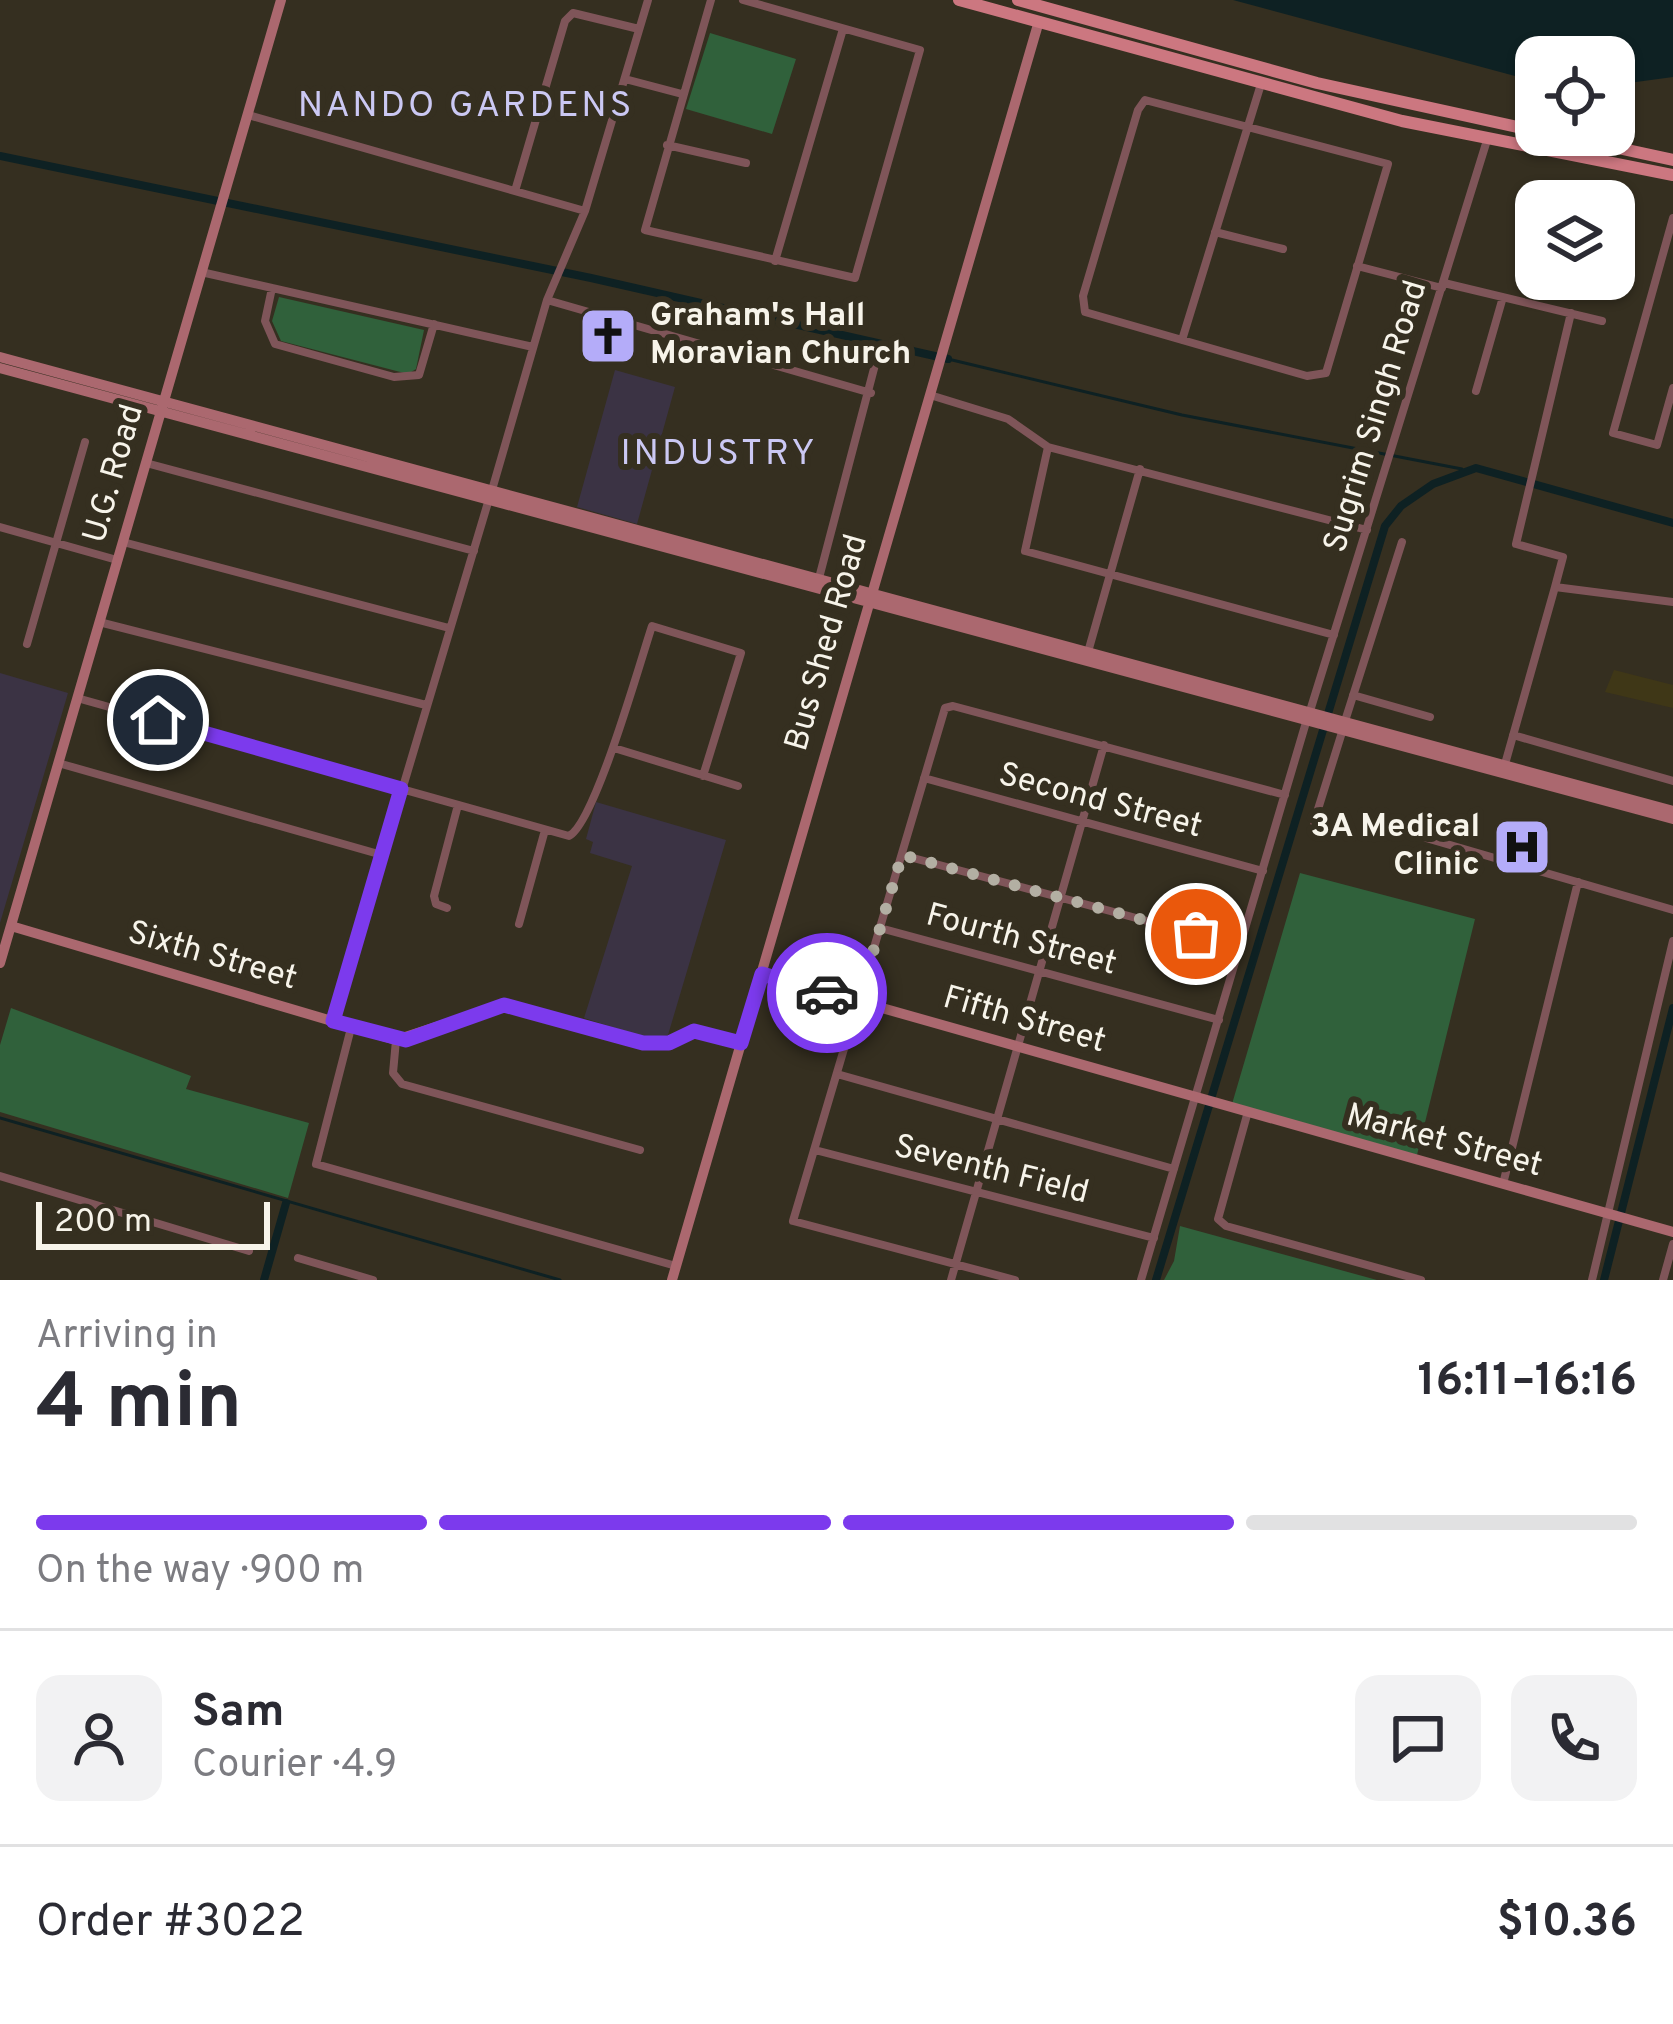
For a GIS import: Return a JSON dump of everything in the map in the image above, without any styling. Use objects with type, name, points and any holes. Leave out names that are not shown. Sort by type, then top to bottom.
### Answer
[{"type":"main road","points":[[958,0],[1261,84],[1673,175]]},
{"type":"main road","points":[[1018,0],[1317,83],[1515,125]]},
{"type":"main road","points":[[1635,152],[1673,160]]},
{"type":"street","name":"U.G. Road","points":[[0,963],[281,0]]},
{"type":"street","points":[[333,1021],[547,300],[586,211],[648,0]]},
{"type":"street","points":[[711,0],[644,230],[775,261],[860,275],[920,56],[914,46],[743,0]]},
{"type":"street","points":[[515,191],[565,21],[573,13],[639,29]]},
{"type":"street","name":"Bus Shed Road","points":[[672,1280],[1039,21]]},
{"type":"street","points":[[775,261],[843,29]]},
{"type":"street","points":[[626,80],[682,94]]},
{"type":"street","points":[[1182,340],[1261,84]]},
{"type":"street","points":[[1152,100],[1248,124],[1388,164],[1326,373],[1307,376],[1095,318],[1083,309],[1138,110],[1152,100]]},
{"type":"street","points":[[248,115],[586,211]]},
{"type":"street","name":"Sugrim Singh Road","points":[[1142,1280],[1285,795],[1488,137]]},
{"type":"street","points":[[667,145],[746,164]]},
{"type":"street","points":[[1673,218],[1613,433],[1657,445],[1673,388]]},
{"type":"street","points":[[1215,232],[1283,249]]},
{"type":"street","points":[[1357,266],[1602,321]]},
{"type":"street","points":[[201,272],[533,346]]},
{"type":"street","points":[[272,288],[265,321],[275,344],[394,377],[419,375],[434,324]]},
{"type":"street","points":[[1476,391],[1503,297]]},
{"type":"street","points":[[547,300],[871,393]]},
{"type":"street","points":[[1505,764],[1563,557],[1516,544],[1571,314]]},
{"type":"street","points":[[0,357],[163,407]]},
{"type":"street","points":[[819,578],[876,362]]},
{"type":"street","points":[[0,368],[490,494],[1673,815]]},
{"type":"street","points":[[929,395],[1008,418],[1048,447],[1367,530]]},
{"type":"street","points":[[27,644],[85,442]]},
{"type":"street","points":[[1048,447],[1023,549],[1334,634]]},
{"type":"street","points":[[146,463],[474,551]]},
{"type":"street","points":[[1088,652],[1140,469]]},
{"type":"street","points":[[490,494],[819,578],[869,597],[1088,652],[1310,716]]},
{"type":"street","points":[[0,527],[117,560]]},
{"type":"street","points":[[122,542],[448,628]]},
{"type":"street","points":[[1313,822],[1402,542]]},
{"type":"street","points":[[1555,586],[1673,602]]},
{"type":"street","points":[[99,622],[426,704]]},
{"type":"street","points":[[77,698],[573,835],[582,826],[614,748],[652,626],[741,653],[703,776]]},
{"type":"street","points":[[1354,695],[1430,717]]},
{"type":"street","points":[[1015,1280],[793,1221],[948,706],[1285,795]]},
{"type":"street","points":[[1343,725],[1505,764],[1673,815]]},
{"type":"street","points":[[1513,735],[1673,781]]},
{"type":"street","points":[[951,1280],[1104,745]]},
{"type":"street","points":[[614,748],[738,786]]},
{"type":"street","points":[[58,764],[382,855]]},
{"type":"street","name":"Second Street","points":[[924,778],[1263,871]]},
{"type":"street","points":[[447,908],[436,904],[434,896],[458,805]]},
{"type":"street","points":[[1378,824],[1673,910]]},
{"type":"street","points":[[519,924],[544,830]]},
{"type":"street","points":[[902,855],[1240,946]]},
{"type":"street","points":[[1503,1185],[1578,882]]},
{"type":"street","name":"Sixth Street","points":[[11,926],[395,1040]]},
{"type":"street","name":"Fourth Street","points":[[880,928],[1219,1020]]},
{"type":"street","points":[[1592,1280],[1614,1217],[1673,941]]},
{"type":"street","name":"Fifth Street","points":[[762,974],[1198,1099]]},
{"type":"street","points":[[640,1150],[402,1084],[393,1073],[395,1040],[504,1005],[643,1043],[669,1043],[694,1031],[741,1043]]},
{"type":"street","points":[[352,1028],[316,1164],[676,1266]]},
{"type":"street","points":[[837,1074],[1174,1169]]},
{"type":"street","name":"Market Street","points":[[1198,1099],[1673,1232]]},
{"type":"street","points":[[1246,1115],[1218,1219],[1421,1280]]},
{"type":"street","name":"Seventh Field","points":[[815,1150],[1154,1238]]},
{"type":"street","points":[[0,1176],[249,1252]]},
{"type":"street","points":[[1663,1280],[1673,1244]]},
{"type":"street","points":[[298,1258],[373,1280]]},
{"type":"shaded area","points":[[1233,0],[1673,0],[1673,77],[1635,82],[1635,36],[1515,36],[1515,76]]},
{"type":"shaded area","points":[[615,370],[675,387],[637,524],[577,507]]},
{"type":"shaded area","points":[[0,673],[68,693],[0,923]]},
{"type":"shaded area","points":[[596,802],[726,840],[668,1035],[647,1038],[584,1018],[632,866],[590,853],[593,842],[586,839]]},
{"type":"green space","points":[[710,33],[796,59],[772,134],[686,109]]},
{"type":"green space","points":[[279,297],[424,330],[416,369],[408,374],[281,341],[272,321]]},
{"type":"green space","points":[[1300,873],[1475,919],[1417,1155],[1232,1104]]},
{"type":"green space","points":[[11,1008],[191,1076],[186,1089],[309,1123],[288,1198],[0,1112],[0,1045]]},
{"type":"green space","points":[[1180,1226],[1377,1280],[1164,1280],[1174,1261]]},
{"type":"sand","points":[[1614,670],[1673,685],[1673,708],[1605,692]]},
{"type":"waterway","points":[[0,156],[591,278],[948,359]]},
{"type":"waterway","points":[[948,359],[1182,415],[1462,469]]},
{"type":"waterway","points":[[1156,1280],[1385,526],[1401,506],[1433,484],[1476,468],[1673,523]]},
{"type":"waterway","points":[[1604,1280],[1673,1008]]},
{"type":"waterway","points":[[0,1118],[560,1280]]},
{"type":"waterway","points":[[264,1280],[286,1203]]},
{"type":"way so far","points":[[827,993],[858,1002],[902,855],[1196,934]]},
{"type":"place","name":"Graham's Hall Moravian Church","points":[[608,336]]},
{"type":"place","name":"3A Medical Clinic","points":[[1522,847]]},
{"type":"district","name":"NANDO GARDENS","points":[[466,107]]},
{"type":"district","name":"INDUSTRY","points":[[719,455]]},
{"type":"route","points":[[158,720],[401,789],[333,1021],[406,1040],[504,1005],[643,1043],[669,1043],[694,1031],[741,1043],[762,974],[827,993]]}]
